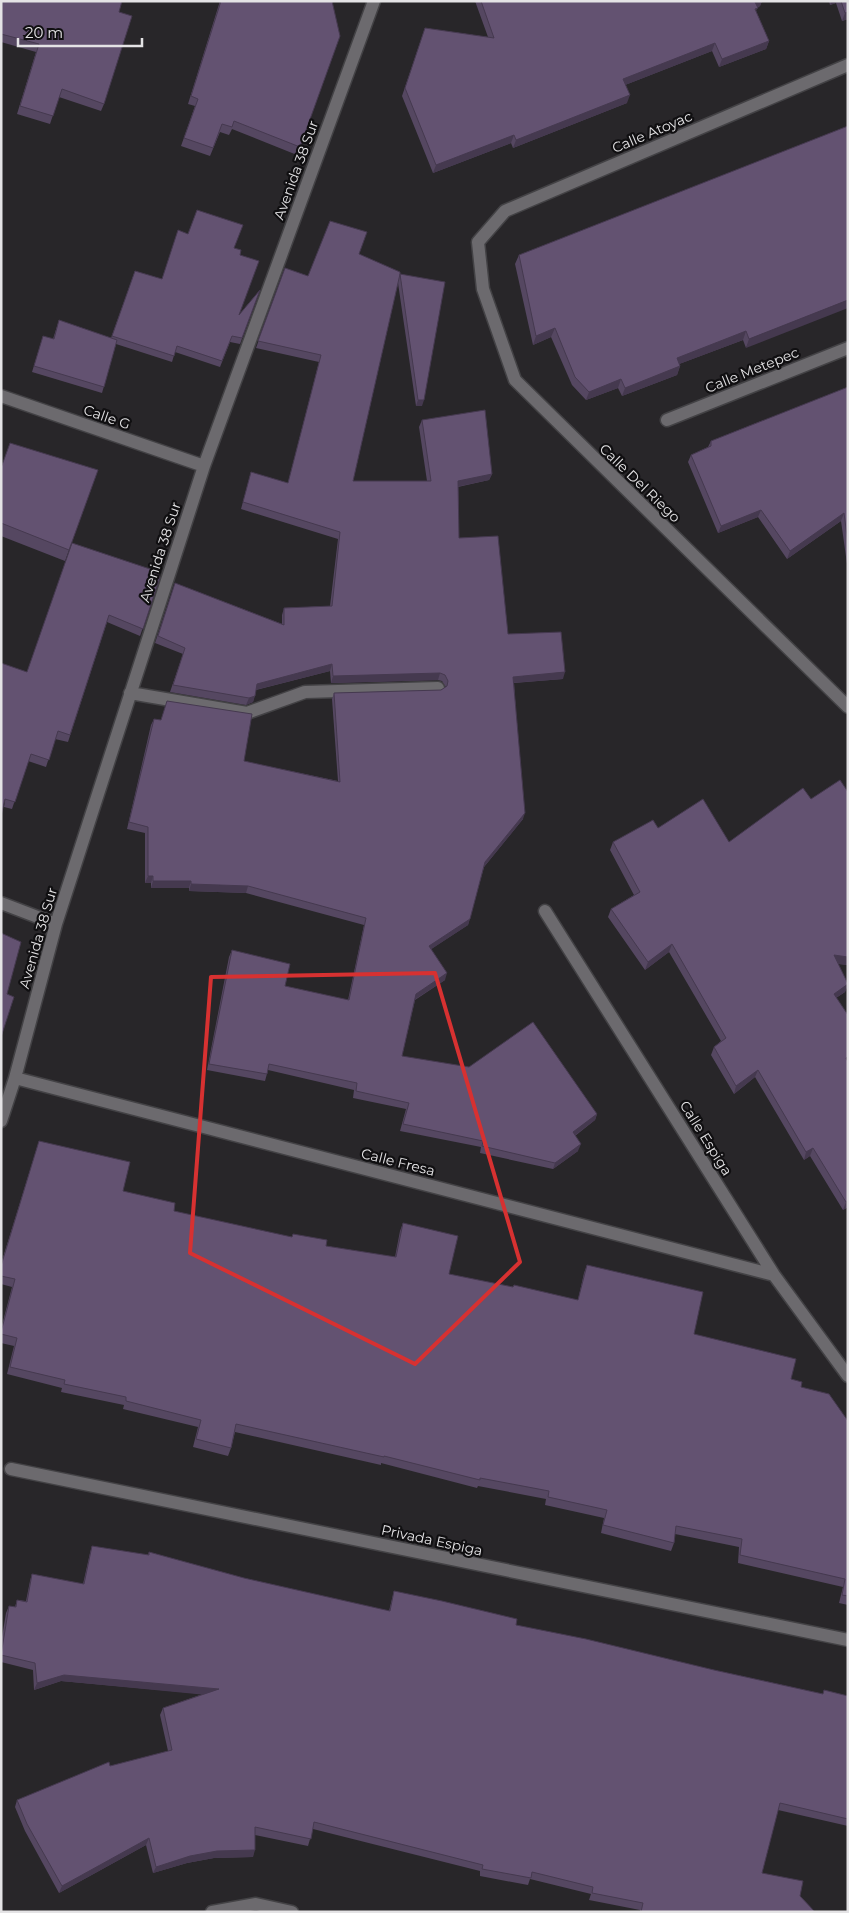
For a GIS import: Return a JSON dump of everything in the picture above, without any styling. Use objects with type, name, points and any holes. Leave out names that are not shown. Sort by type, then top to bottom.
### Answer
[{"type":"street","name":"Avenida 38 Sur","points":[[1,1121],[15,1078],[56,924],[204,466],[374,1]]},
{"type":"street","name":"Calle Atoyac","points":[[478,242],[506,211],[848,65]]},
{"type":"street","name":"Calle Del Riego","points":[[478,242],[483,289],[515,380],[848,707]]},
{"type":"street","name":"Calle Metepec","points":[[667,420],[848,348]]},
{"type":"street","name":"Calle G","points":[[1,396],[204,466]]},
{"type":"street","points":[[130,693],[247,713],[305,692],[438,688]]},
{"type":"street","points":[[1,903],[56,924]]},
{"type":"street","name":"Calle Espiga","points":[[545,911],[774,1275],[848,1376]]},
{"type":"street","name":"Calle Fresa","points":[[15,1078],[774,1275]]},
{"type":"street","name":"Privada Espiga","points":[[11,1469],[848,1640]]},
{"type":"street","points":[[212,1912],[256,1904],[292,1912]]},
{"type":"highlighted area","points":[[435,973],[520,1262],[415,1364],[190,1253],[211,977]]},
{"type":"building","points":[[1,1],[122,1],[119,12],[132,16],[104,104],[62,89],[53,116],[20,106],[39,44],[1,34]]},
{"type":"building","points":[[221,1],[332,1],[340,36],[300,147],[234,121],[232,127],[222,124],[213,148],[184,138],[198,99],[191,96]]},
{"type":"building","points":[[481,1],[756,1],[758,8],[755,9],[769,41],[722,59],[715,43],[623,79],[630,95],[516,140],[514,135],[436,165],[405,88],[425,28],[494,38]]},
{"type":"building","points":[[841,1],[848,1],[848,12],[845,13]]},
{"type":"building","points":[[848,126],[848,300],[749,339],[746,331],[677,358],[680,366],[625,388],[621,379],[589,392],[575,377],[555,328],[536,336],[519,255]]},
{"type":"building","points":[[197,210],[243,225],[234,248],[241,250],[240,255],[259,261],[239,315],[260,290],[242,338],[232,336],[222,361],[177,346],[174,356],[112,336],[135,271],[162,279],[178,230],[188,234]]},
{"type":"building","points":[[330,221],[367,232],[359,254],[400,272],[353,481],[431,481],[422,420],[485,410],[492,474],[458,481],[459,538],[498,536],[508,634],[561,632],[565,672],[513,677],[525,813],[485,862],[470,919],[429,946],[447,973],[416,994],[402,1056],[469,1067],[533,1022],[597,1114],[573,1132],[581,1144],[555,1163],[482,1146],[483,1141],[403,1124],[409,1103],[356,1091],[357,1083],[269,1064],[267,1074],[209,1064],[232,950],[290,964],[285,986],[349,1000],[366,918],[248,886],[191,884],[191,881],[153,881],[153,876],[148,876],[148,827],[129,822],[154,719],[161,720],[167,701],[252,714],[244,761],[340,782],[334,693],[441,690],[447,686],[448,681],[445,675],[440,673],[333,676],[332,664],[257,684],[255,696],[249,698],[173,685],[185,648],[158,636],[175,583],[284,625],[284,608],[332,606],[340,532],[243,502],[251,472],[288,483],[321,355],[258,341],[285,268],[308,276]]},
{"type":"building","points":[[400,274],[445,282],[424,400],[418,400]]},
{"type":"building","points":[[59,320],[117,340],[104,387],[34,366],[43,336],[54,339]]},
{"type":"building","points":[[848,387],[848,544],[844,513],[790,551],[761,510],[721,526],[691,455],[711,446],[711,441]]},
{"type":"building","points":[[10,443],[98,470],[69,550],[1,523],[1,468]]},
{"type":"building","points":[[72,543],[159,572],[158,576],[160,577],[143,629],[109,615],[70,735],[58,731],[49,760],[31,754],[15,802],[5,799],[1,816],[1,663],[27,672]]},
{"type":"building","points":[[840,780],[848,792],[848,957],[834,955],[848,984],[834,994],[848,1015],[848,1056],[846,1058],[848,1062],[848,1201],[846,1202],[813,1148],[806,1152],[758,1070],[736,1086],[714,1047],[726,1038],[672,944],[648,962],[611,909],[640,892],[613,842],[653,820],[658,828],[703,799],[729,842],[803,788],[811,799]]},
{"type":"building","points":[[1,933],[21,942],[7,994],[14,997],[1,1037]]},
{"type":"building","points":[[39,1141],[130,1162],[123,1191],[175,1203],[174,1211],[292,1237],[293,1234],[327,1240],[326,1246],[396,1257],[403,1223],[458,1236],[449,1274],[513,1287],[514,1285],[578,1300],[587,1265],[703,1292],[694,1334],[796,1359],[791,1379],[802,1382],[801,1387],[829,1394],[848,1421],[848,1596],[842,1595],[845,1579],[740,1555],[742,1539],[676,1526],[674,1543],[603,1525],[607,1510],[548,1497],[549,1491],[480,1478],[480,1480],[384,1456],[236,1424],[231,1448],[196,1439],[201,1420],[126,1401],[126,1397],[64,1384],[65,1380],[10,1367],[17,1338],[1,1334],[1,1332],[15,1279],[1,1276],[1,1266]]},
{"type":"building","points":[[92,1546],[149,1555],[149,1552],[244,1578],[390,1611],[394,1591],[517,1619],[516,1625],[586,1639],[823,1694],[824,1690],[848,1696],[848,1819],[780,1803],[762,1873],[803,1881],[800,1896],[815,1912],[641,1912],[643,1903],[592,1893],[593,1887],[532,1872],[531,1878],[482,1869],[483,1865],[314,1822],[311,1839],[255,1827],[255,1850],[217,1851],[190,1856],[156,1867],[149,1838],[62,1886],[27,1824],[17,1800],[109,1762],[110,1766],[172,1750],[163,1708],[219,1689],[64,1675],[37,1683],[35,1663],[1,1655],[9,1606],[16,1607],[17,1600],[27,1602],[32,1574],[84,1584]]}]
